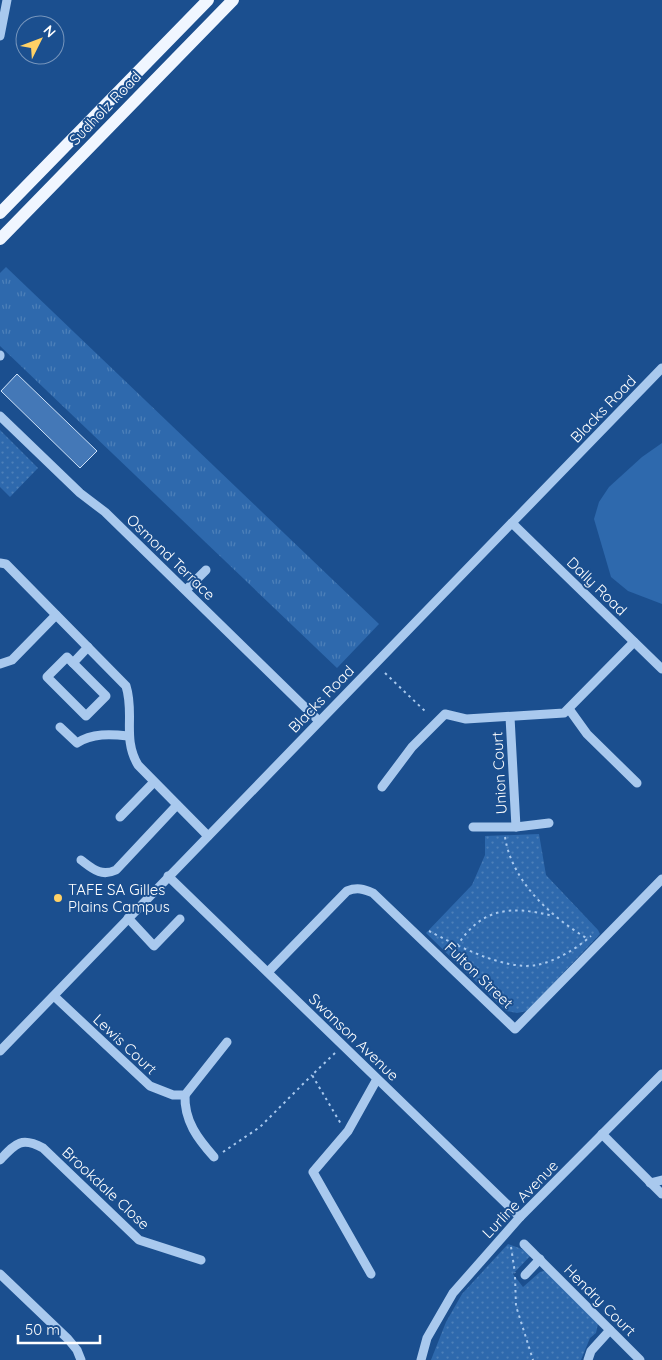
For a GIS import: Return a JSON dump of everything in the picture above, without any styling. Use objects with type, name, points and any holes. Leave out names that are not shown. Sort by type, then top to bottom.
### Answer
[{"type":"main road","name":"Sudholz Road","points":[[0,213],[208,0]]},
{"type":"main road","name":"Sudholz Road","points":[[0,239],[233,0]]},
{"type":"street","points":[[0,36],[7,0]]},
{"type":"street","name":"Blacks Road","points":[[0,1051],[662,368]]},
{"type":"street","name":"Osmond Terrace","points":[[0,416],[186,590],[319,721]]},
{"type":"street","name":"Dally Road","points":[[512,522],[662,669]]},
{"type":"street","points":[[0,562],[6,564],[126,686],[130,696],[128,736],[130,752],[138,765],[208,836]]},
{"type":"street","points":[[186,590],[206,570]]},
{"type":"street","points":[[0,664],[12,660],[56,615]]},
{"type":"street","points":[[382,787],[412,747],[445,714],[466,719],[555,715],[569,709],[634,642]]},
{"type":"street","points":[[73,663],[88,647]]},
{"type":"street","points":[[67,657],[73,663],[106,696],[86,716],[47,677],[67,657]]},
{"type":"street","points":[[569,709],[587,734],[637,783]]},
{"type":"street","name":"Union Court","points":[[510,717],[516,827]]},
{"type":"street","points":[[60,727],[77,744],[88,737],[103,735],[128,736]]},
{"type":"street","points":[[120,817],[154,782]]},
{"type":"street","points":[[82,860],[98,873],[104,874],[116,870],[178,805]]},
{"type":"street","name":"Union Court","points":[[473,827],[516,827],[549,823]]},
{"type":"street","name":"Swanson Avenue","points":[[168,876],[520,1217]]},
{"type":"street","name":"Fulton Street","points":[[268,972],[347,891],[356,888],[365,890],[374,893],[515,1029],[662,879]]},
{"type":"street","points":[[128,918],[154,946],[180,919]]},
{"type":"street","name":"Lewis Court","points":[[54,996],[150,1086],[173,1095],[185,1095]]},
{"type":"street","points":[[214,1157],[193,1130],[185,1107],[185,1095],[227,1042]]},
{"type":"street","name":"Lurline Avenue","points":[[421,1360],[427,1338],[453,1293],[520,1217],[662,1074]]},
{"type":"street","points":[[372,1274],[312,1172],[348,1131],[378,1079]]},
{"type":"street","points":[[602,1134],[662,1194]]},
{"type":"street","name":"Brookdale Close","points":[[0,1160],[15,1145],[22,1142],[34,1143],[43,1148],[139,1240],[201,1260]]},
{"type":"street","points":[[650,1182],[662,1180]]},
{"type":"street","name":"Hendry Court","points":[[524,1244],[640,1360]]},
{"type":"street","points":[[525,1275],[540,1259]]},
{"type":"street","points":[[0,1274],[68,1340],[77,1350],[81,1360]]},
{"type":"street","points":[[588,1360],[591,1351],[610,1330]]},
{"type":"path","points":[[385,673],[427,713]]},
{"type":"path","points":[[505,836],[507,845],[524,881],[554,916],[588,939]]},
{"type":"path","points":[[457,946],[472,925],[492,914],[529,912],[554,916]]},
{"type":"path","points":[[429,931],[457,946],[522,966],[536,965],[564,954],[593,934]]},
{"type":"path","points":[[223,1152],[260,1127],[335,1053]]},
{"type":"path","points":[[312,1075],[341,1124]]},
{"type":"path","points":[[510,1247],[515,1261],[516,1306],[533,1360]]},
{"type":"green space","points":[[6,267],[379,624],[337,668],[0,346],[0,273]]},
{"type":"green space","points":[[0,430],[38,468],[10,497],[0,487]]},
{"type":"green space","points":[[662,443],[662,604],[628,591],[611,577],[594,519],[599,502],[609,487],[642,457]]},
{"type":"green space","points":[[539,834],[546,875],[600,934],[527,1011],[517,1013],[506,1011],[426,933],[472,885],[485,855],[485,836]]},
{"type":"green space","points":[[508,1244],[533,1253],[513,1274],[523,1287],[540,1272],[550,1269],[599,1319],[596,1333],[590,1338],[581,1360],[431,1360],[446,1322],[462,1294]]},
{"type":"building","points":[[17,374],[97,451],[80,468],[1,391]]},
{"type":"place","name":"TAFE SA Gilles Plains Campus","points":[[58,898]]}]
